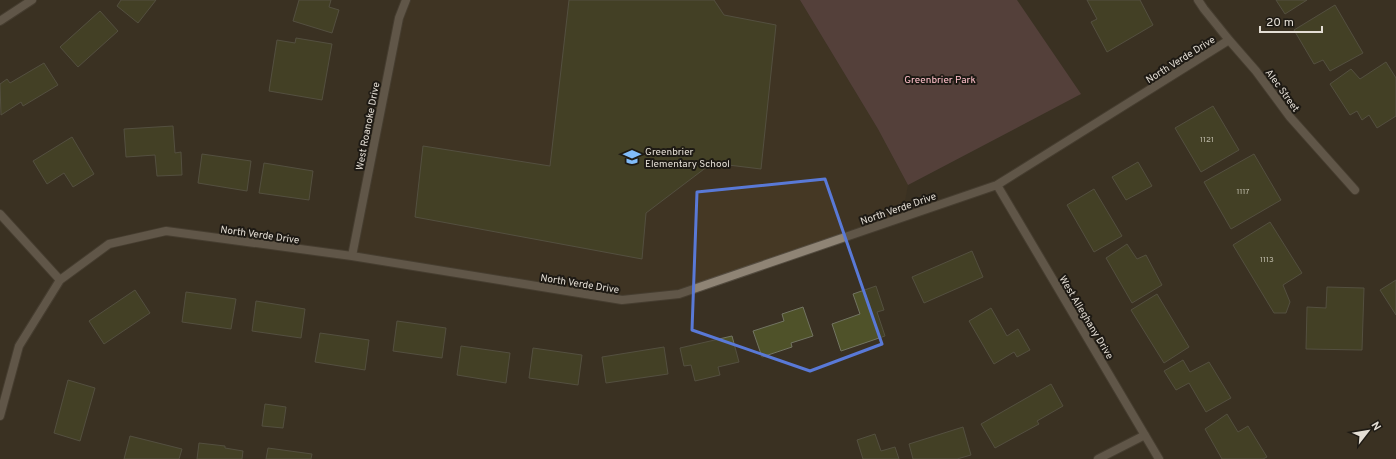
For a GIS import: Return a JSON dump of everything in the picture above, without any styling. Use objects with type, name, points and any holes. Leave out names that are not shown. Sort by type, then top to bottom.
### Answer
[{"type":"street","points":[[0,21],[32,0]]},
{"type":"street","name":"West Roanoke Drive","points":[[352,256],[398,18],[406,0]]},
{"type":"street","name":"Alec Street","points":[[1198,0],[1229,40],[1256,71],[1290,117],[1354,190]]},
{"type":"street","name":"North Verde Drive","points":[[0,416],[19,346],[60,280],[109,244],[166,231],[352,256],[622,300],[679,294],[998,185],[1229,40]]},
{"type":"street","name":"West Alleghany Drive","points":[[998,185],[1159,459]]},
{"type":"street","points":[[0,214],[60,280]]},
{"type":"street","points":[[1098,459],[1145,435]]},
{"type":"highlighted area","points":[[825,179],[882,344],[810,371],[692,330],[697,192]]},
{"type":"shaded area","name":"Greenbrier Elementary School","points":[[406,0],[800,0],[878,129],[908,185],[902,217],[679,294],[622,300],[352,256]]},
{"type":"green space","name":"Greenbrier Park","points":[[800,0],[1017,0],[1081,94],[908,185],[878,129]]},
{"type":"building","points":[[121,0],[156,0],[138,23],[117,6]]},
{"type":"building","points":[[299,0],[331,0],[329,7],[339,10],[332,33],[293,21]]},
{"type":"building","points":[[569,0],[714,0],[724,15],[776,25],[761,169],[712,163],[646,213],[642,259],[415,217],[423,146],[550,166]]},
{"type":"building","points":[[1087,0],[1140,0],[1153,25],[1107,52],[1091,22],[1097,19]]},
{"type":"building","points":[[1276,0],[1307,0],[1285,14]]},
{"type":"building","points":[[1335,5],[1363,53],[1330,71],[1323,60],[1314,64],[1294,30]]},
{"type":"building","points":[[100,11],[118,31],[78,67],[60,47]]},
{"type":"building","points":[[296,38],[332,44],[322,100],[269,91],[277,40],[295,43]]},
{"type":"building","points":[[1386,62],[1396,78],[1396,116],[1377,128],[1369,115],[1362,120],[1357,111],[1350,115],[1330,84],[1351,69],[1360,79]]},
{"type":"building","points":[[44,63],[58,85],[23,106],[21,102],[1,115],[0,84],[7,79],[10,83]]},
{"type":"building","points":[[1213,106],[1239,150],[1201,172],[1175,128]]},
{"type":"building","points":[[173,126],[175,153],[181,152],[182,175],[157,176],[155,155],[126,157],[124,129]]},
{"type":"building","points":[[72,137],[94,174],[73,187],[64,173],[47,184],[33,161]]},
{"type":"building","points":[[202,154],[251,161],[247,191],[198,183]]},
{"type":"building","points":[[1254,154],[1281,200],[1231,229],[1204,182]]},
{"type":"building","points":[[1138,162],[1152,186],[1126,200],[1112,177]]},
{"type":"building","points":[[264,163],[313,171],[309,200],[259,193]]},
{"type":"building","points":[[1094,189],[1122,236],[1094,252],[1067,205]]},
{"type":"building","points":[[1270,222],[1302,273],[1283,285],[1290,302],[1286,313],[1274,313],[1233,245]]},
{"type":"building","points":[[1127,244],[1137,259],[1146,255],[1162,285],[1132,303],[1106,258]]},
{"type":"building","points":[[972,251],[983,277],[924,303],[912,277]]},
{"type":"building","points":[[1396,280],[1396,315],[1380,290]]},
{"type":"building","points":[[876,286],[884,310],[877,312],[885,336],[841,351],[832,324],[860,314],[853,294]]},
{"type":"building","points":[[1327,287],[1364,288],[1362,350],[1306,349],[1307,307],[1326,308]]},
{"type":"building","points":[[135,290],[150,313],[104,344],[89,321]]},
{"type":"building","points":[[186,292],[236,299],[231,329],[182,322]]},
{"type":"building","points":[[1157,294],[1189,347],[1164,363],[1131,310]]},
{"type":"building","points":[[256,301],[305,309],[301,338],[252,331]]},
{"type":"building","points":[[803,307],[813,336],[791,343],[792,347],[762,357],[753,331],[784,321],[782,314]]},
{"type":"building","points":[[991,308],[1007,336],[1018,329],[1030,350],[1017,357],[1014,352],[994,364],[969,321]]},
{"type":"building","points":[[397,321],[446,328],[442,358],[393,351]]},
{"type":"building","points":[[320,333],[369,340],[365,370],[315,362]]},
{"type":"building","points":[[732,336],[739,362],[718,367],[720,375],[695,381],[691,365],[684,366],[680,348]]},
{"type":"building","points":[[461,346],[510,353],[506,383],[457,375]]},
{"type":"building","points":[[664,347],[668,374],[606,383],[602,357]]},
{"type":"building","points":[[533,348],[582,355],[578,385],[529,378]]},
{"type":"building","points":[[1183,360],[1190,372],[1209,362],[1231,398],[1206,412],[1189,383],[1176,390],[1164,371]]},
{"type":"building","points":[[68,380],[95,388],[80,441],[54,433]]},
{"type":"building","points":[[1051,384],[1063,406],[1037,421],[1039,424],[995,448],[981,424]]},
{"type":"building","points":[[265,404],[286,407],[283,428],[262,426]]},
{"type":"building","points":[[1227,414],[1238,432],[1248,426],[1267,457],[1263,459],[1222,459],[1205,429]]},
{"type":"building","points":[[963,427],[971,455],[957,459],[913,459],[909,444]]},
{"type":"building","points":[[875,434],[881,451],[895,447],[899,459],[863,459],[857,440]]},
{"type":"building","points":[[130,436],[182,449],[179,459],[124,459]]},
{"type":"building","points":[[199,443],[225,446],[225,448],[243,451],[242,459],[197,459]]},
{"type":"building","points":[[268,448],[312,454],[311,459],[266,459]]},
{"type":"place","name":"Greenbrier Elementary School","points":[[632,157]]}]
